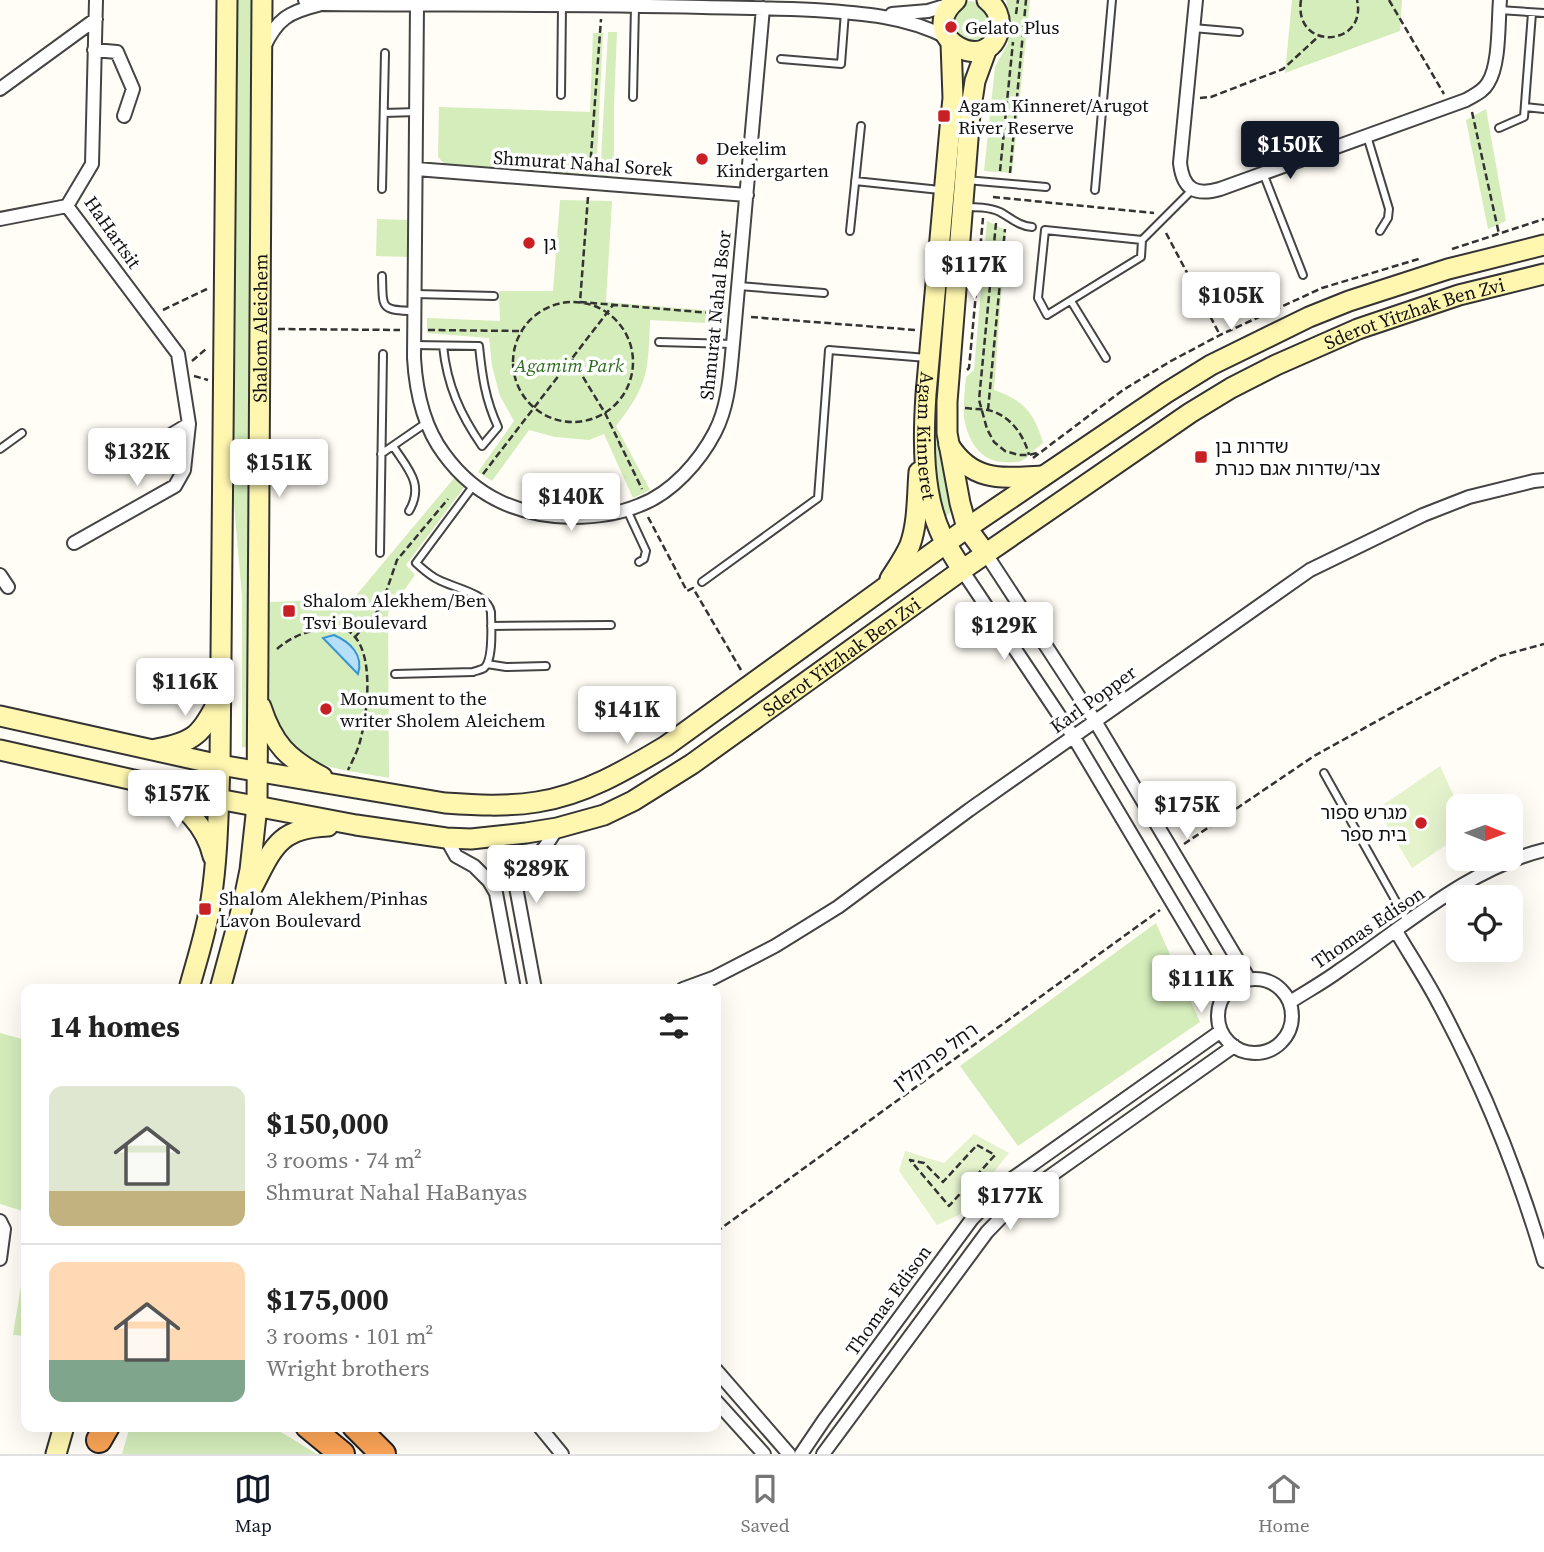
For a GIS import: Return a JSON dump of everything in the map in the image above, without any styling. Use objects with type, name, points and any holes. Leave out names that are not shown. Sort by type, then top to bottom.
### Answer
[{"type":"highway","points":[[315,1432],[342,1454]]},
{"type":"highway","points":[[361,1432],[383,1454]]},
{"type":"main road","name":"Shalom Aleichem","points":[[190,984],[211,902],[220,765],[227,0]]},
{"type":"main road","name":"Shalom Aleichem","points":[[221,984],[250,870],[257,806],[262,0]]},
{"type":"main road","name":"Agam Kinneret","points":[[954,1],[944,18],[949,40],[959,193],[948,370],[947,433],[967,528],[986,554]]},
{"type":"main road","name":"Agam Kinneret","points":[[962,570],[938,525],[929,491],[924,419],[932,332],[959,193],[975,81],[987,48],[998,34],[1000,26],[999,16],[990,1]]},
{"type":"main road","points":[[949,40],[958,48],[972,52],[987,48]]},
{"type":"main road","name":"Sderot Yitzhak Ben Zvi","points":[[0,716],[220,765],[444,803],[477,806],[539,802],[572,793],[633,766],[666,746],[967,528],[1211,365],[1290,326],[1349,301],[1422,277],[1544,245]]},
{"type":"main road","name":"Sderot Yitzhak Ben Zvi","points":[[0,750],[218,799],[356,825],[446,838],[497,837],[557,828],[604,815],[665,782],[962,570],[1189,413],[1231,388],[1347,333],[1459,295],[1544,274]]},
{"type":"main road","points":[[881,591],[910,545],[924,419]]},
{"type":"main road","points":[[948,444],[957,458],[980,473],[995,477],[1044,475]]},
{"type":"main road","points":[[152,750],[172,746],[195,736],[211,716],[222,692]]},
{"type":"main road","points":[[258,695],[267,724],[286,753],[297,763],[339,785]]},
{"type":"main road","points":[[152,784],[183,806],[197,821],[213,853],[215,869]]},
{"type":"main road","points":[[243,904],[269,855],[290,833],[316,826],[356,825]]},
{"type":"main road","points":[[56,1454],[62,1432]]},
{"type":"street","name":"HaHartsit","points":[[74,543],[175,486],[184,470],[189,424],[178,354],[67,206],[92,164],[96,0]]},
{"type":"street","points":[[305,0],[322,4]]},
{"type":"street","points":[[1196,0],[1180,163],[1181,173],[1192,190],[1202,193],[1367,136],[1479,93],[1488,85],[1494,71],[1500,5]]},
{"type":"street","points":[[262,51],[270,34],[287,15],[322,4],[745,4],[763,8],[878,15],[939,9],[954,1]]},
{"type":"street","name":"Shmurat Nahal Bsor","points":[[418,5],[414,345],[415,380],[426,422],[444,454],[455,467],[474,485],[495,499],[536,514],[583,517],[627,510],[645,503],[675,482],[705,449],[724,412],[729,390],[763,8]]},
{"type":"street","points":[[878,15],[919,25],[949,40]]},
{"type":"street","points":[[0,89],[96,19]]},
{"type":"street","points":[[94,50],[117,52],[133,89],[124,116]]},
{"type":"street","name":"Shmurat Nahal Sorek","points":[[416,169],[747,195]]},
{"type":"street","points":[[0,219],[67,206]]},
{"type":"street","points":[[121,465],[189,424]]},
{"type":"street","name":"Karl Popper","points":[[697,984],[775,946],[838,907],[1073,736],[1310,570],[1423,515],[1469,497],[1544,480]]},
{"type":"street","points":[[986,554],[1096,721],[1249,979]]},
{"type":"street","points":[[962,570],[1073,736],[1226,993]]},
{"type":"street","points":[[0,575],[8,587]]},
{"type":"street","points":[[534,984],[516,887],[524,868],[544,848],[557,828]]},
{"type":"street","points":[[446,838],[456,856],[474,866],[489,881],[496,893],[513,984]]},
{"type":"street","name":"Thomas Edison","points":[[1290,1002],[1339,972],[1474,878],[1544,850]]},
{"type":"street","points":[[1396,931],[1439,1003],[1505,1144],[1544,1261]]},
{"type":"street","points":[[1249,979],[1270,981],[1282,989],[1290,1002],[1293,1016],[1289,1031],[1281,1043],[1269,1051],[1255,1053],[1240,1050],[1228,1042],[1221,1031],[1217,1015],[1221,1001],[1229,989],[1249,979]]},
{"type":"street","name":"Thomas Edison","points":[[801,1454],[972,1219],[1009,1181],[1221,1031]]},
{"type":"street","name":"Thomas Edison","points":[[823,1454],[987,1232],[1022,1196],[1234,1046]]},
{"type":"street","points":[[0,1221],[5,1228],[0,1259]]},
{"type":"street","points":[[721,1376],[789,1454]]},
{"type":"street","points":[[721,1407],[764,1454]]},
{"type":"street","points":[[544,1432],[562,1454]]},
{"type":"lane","points":[[1095,190],[1112,0]]},
{"type":"lane","points":[[561,95],[562,5]]},
{"type":"lane","points":[[1500,5],[1532,13],[1544,13]]},
{"type":"lane","points":[[633,97],[635,6]]},
{"type":"lane","points":[[781,59],[841,64],[845,12]]},
{"type":"lane","points":[[1499,128],[1524,117],[1532,13]]},
{"type":"lane","points":[[1193,28],[1239,32]]},
{"type":"lane","points":[[382,189],[385,53]]},
{"type":"lane","points":[[1525,107],[1544,108]]},
{"type":"lane","points":[[384,113],[417,112]]},
{"type":"lane","points":[[850,231],[861,127]]},
{"type":"lane","points":[[1367,136],[1389,209],[1388,218],[1380,231]]},
{"type":"lane","points":[[1264,173],[1303,275]]},
{"type":"lane","points":[[855,181],[959,193],[999,182],[1046,187]]},
{"type":"lane","points":[[1142,240],[1045,230],[1038,298],[1047,315],[1141,257],[1142,240],[1192,190]]},
{"type":"lane","points":[[959,193],[984,208],[997,211],[1032,228]]},
{"type":"lane","points":[[382,276],[385,307],[415,311]]},
{"type":"lane","points":[[739,286],[824,293]]},
{"type":"lane","points":[[415,294],[494,296]]},
{"type":"lane","points":[[1071,301],[1106,358]]},
{"type":"lane","points":[[659,342],[733,344]]},
{"type":"lane","points":[[414,345],[479,346],[484,389],[498,427],[482,446],[466,423],[451,388],[443,346]]},
{"type":"lane","points":[[702,582],[818,498],[829,350],[929,358]]},
{"type":"lane","points":[[380,553],[383,354]]},
{"type":"lane","points":[[381,454],[426,422]]},
{"type":"lane","points":[[0,449],[22,433]]},
{"type":"lane","points":[[393,446],[415,482],[416,498],[410,511]]},
{"type":"lane","points":[[395,674],[473,672],[483,669],[487,664],[491,626],[489,605],[485,600],[441,582],[416,563],[474,485]]},
{"type":"lane","points":[[627,510],[646,551],[644,559],[639,562]]},
{"type":"lane","points":[[491,626],[611,625]]},
{"type":"lane","points":[[487,664],[506,667],[546,666]]},
{"type":"lane","points":[[1324,773],[1407,923]]},
{"type":"path","points":[[1016,13],[1018,0]]},
{"type":"path","points":[[1301,0],[1301,18],[1306,26],[1312,33],[1330,38],[1349,31],[1355,23],[1358,13],[1357,0]]},
{"type":"path","points":[[1389,0],[1450,106]]},
{"type":"path","points":[[580,302],[603,2]]},
{"type":"path","points":[[1186,97],[1211,97],[1283,69],[1319,36]]},
{"type":"path","points":[[998,197],[1014,39]]},
{"type":"path","points":[[1469,98],[1499,234],[1544,219]]},
{"type":"path","points":[[959,193],[1156,214],[1220,335],[1123,390],[1024,464]]},
{"type":"path","points":[[962,374],[969,368],[984,208]]},
{"type":"path","points":[[997,211],[979,400],[987,429],[994,442],[1005,451],[1029,456],[1047,449]]},
{"type":"path","points":[[150,316],[224,277]]},
{"type":"path","points":[[580,302],[607,312],[620,324],[633,355],[633,372],[623,395],[605,413],[593,419],[568,422],[544,415],[534,407],[522,393],[515,375],[514,356],[519,338],[529,321],[544,310],[561,303],[580,302],[932,332]]},
{"type":"path","points":[[474,485],[613,305]]},
{"type":"path","points":[[259,329],[523,331]]},
{"type":"path","points":[[223,332],[181,372],[224,385]]},
{"type":"path","points":[[572,358],[605,413],[687,591],[693,588],[750,685]]},
{"type":"path","points":[[960,408],[998,413],[1020,432],[1029,456]]},
{"type":"path","points":[[258,664],[296,636],[315,630],[335,628],[348,631],[358,642],[369,683],[359,744],[339,785]]},
{"type":"path","points":[[1173,852],[1314,756],[1500,656],[1544,644]]},
{"type":"path","name":"רחל פרנקלין","points":[[721,1228],[1171,902]]},
{"type":"path","points":[[977,1145],[995,1155],[949,1206],[910,1160],[924,1163],[943,1182],[977,1145]]},
{"type":"green space","points":[[236,0],[253,0],[250,748],[242,747],[242,596],[231,471]]},
{"type":"green space","points":[[1006,0],[1030,0],[1012,173],[984,171],[995,67],[1008,43],[1009,13]]},
{"type":"green space","points":[[1292,0],[1402,0],[1400,31],[1285,73]]},
{"type":"green space","points":[[964,2],[978,3],[991,19],[990,33],[980,44],[958,43],[949,17]]},
{"type":"green space","points":[[608,32],[617,32],[614,175],[600,177]]},
{"type":"green space","points":[[593,33],[603,33],[596,178],[451,171],[438,157],[439,107],[590,112]]},
{"type":"green space","points":[[960,73],[972,73],[940,436],[942,465],[952,510],[944,519],[936,465],[934,425],[960,107]]},
{"type":"green space","points":[[1486,109],[1506,221],[1488,229],[1466,120]]},
{"type":"green space","name":"Agamim Park","points":[[560,200],[612,201],[606,302],[726,312],[724,324],[650,320],[645,376],[635,399],[616,426],[650,490],[633,498],[604,434],[589,440],[555,437],[529,430],[492,481],[478,472],[514,421],[500,396],[492,366],[489,338],[427,333],[427,318],[500,321],[499,291],[553,291]]},
{"type":"green space","points":[[377,219],[410,220],[409,257],[376,256]]},
{"type":"green space","points":[[987,221],[1006,230],[994,390],[1012,398],[1026,409],[1036,423],[1043,443],[1017,462],[996,461],[982,454],[968,433],[964,417],[966,377],[974,370]]},
{"type":"green space","points":[[455,477],[465,486],[406,565],[415,575],[388,613],[389,778],[317,763],[284,740],[276,727],[268,674],[270,602],[353,599]]},
{"type":"green space","name":"מגרש ספור בית ספר","points":[[1440,766],[1453,794],[1446,794],[1446,845],[1412,868],[1377,809]]},
{"type":"green space","points":[[1156,923],[1200,1022],[1018,1146],[960,1066]]},
{"type":"green space","points":[[0,1033],[21,1039],[21,1210],[0,1204]]},
{"type":"green space","points":[[974,1134],[1009,1153],[959,1215],[937,1225],[899,1171],[905,1151],[944,1163]]},
{"type":"green space","points":[[21,1286],[21,1336],[13,1335]]},
{"type":"green space","points":[[128,1432],[281,1432],[317,1454],[122,1454]]},
{"type":"water","points":[[334,635],[354,650],[359,661],[358,674],[323,638]]},
{"type":"place","name":"Gelato Plus","points":[[951,27]]},
{"type":"place","name":"Agam Kinneret/Arugot River Reserve","points":[[944,116]]},
{"type":"place","name":"Dekelim Kindergarten","points":[[702,159]]},
{"type":"place","name":"גן","points":[[529,243]]},
{"type":"place","name":"שדרות בן צבי/שדרות אגם כנרת","points":[[1201,457]]},
{"type":"place","name":"Shalom Alekhem/Ben Tsvi Boulevard","points":[[289,611]]},
{"type":"place","name":"Monument to the writer Sholem Aleichem","points":[[326,709]]},
{"type":"place","name":"מגרש ספור בית ספר","points":[[1421,823]]},
{"type":"place","name":"Shalom Alekhem/Pinhas Lavon Boulevard","points":[[205,909]]}]
